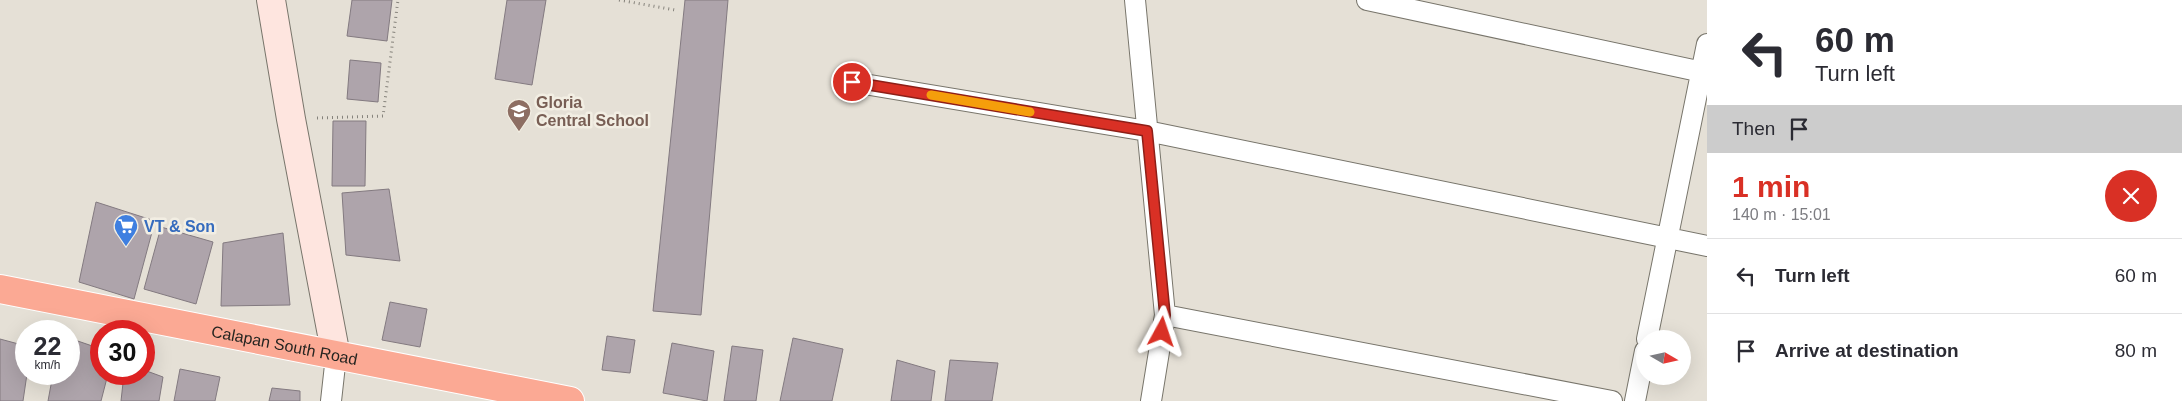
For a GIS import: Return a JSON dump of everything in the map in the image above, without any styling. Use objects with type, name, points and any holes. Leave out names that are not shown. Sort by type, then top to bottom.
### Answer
[{"type":"highway","name":"Calapan South Road","points":[[0,289],[570,401]]},
{"type":"main road","points":[[271,0],[291,119],[336,356]]},
{"type":"street","points":[[1135,0],[1165,315],[1151,401]]},
{"type":"street","points":[[1367,0],[1704,73]]},
{"type":"street","points":[[1649,330],[1667,238],[1704,73],[1707,44]]},
{"type":"street","points":[[852,82],[1147,131],[1707,246]]},
{"type":"street","points":[[1165,315],[1612,401]]},
{"type":"street","points":[[331,401],[336,356]]},
{"type":"street","points":[[1635,401],[1638,385]]},
{"type":"path","points":[[291,119],[383,116],[398,0]]},
{"type":"path","points":[[619,0],[674,10]]},
{"type":"building","points":[[352,0],[392,0],[387,41],[347,36]]},
{"type":"building","points":[[507,0],[546,0],[532,85],[495,79]]},
{"type":"building","points":[[685,0],[728,0],[701,315],[653,311]]},
{"type":"building","points":[[350,60],[381,63],[378,102],[347,99]]},
{"type":"building","points":[[333,121],[366,121],[365,186],[332,186]]},
{"type":"building","points":[[389,189],[400,261],[346,255],[342,193]]},
{"type":"building","points":[[96,202],[155,221],[134,299],[79,282]]},
{"type":"building","points":[[161,227],[213,242],[196,304],[144,289]]},
{"type":"building","points":[[283,233],[290,305],[221,306],[223,243]]},
{"type":"building","points":[[390,302],[427,309],[420,347],[382,340]]},
{"type":"building","points":[[607,336],[635,340],[630,373],[602,370]]},
{"type":"building","points":[[793,338],[843,349],[832,401],[780,401]]},
{"type":"building","points":[[0,339],[15,343],[15,385],[25,385],[23,401],[0,401]]},
{"type":"building","points":[[80,342],[90,345],[90,385],[105,385],[101,401],[48,401],[51,385],[80,385]]},
{"type":"building","points":[[672,343],[714,351],[707,401],[663,393]]},
{"type":"building","points":[[732,346],[763,350],[756,401],[724,401]]},
{"type":"building","points":[[897,360],[935,371],[931,401],[891,401]]},
{"type":"building","points":[[950,360],[998,363],[992,401],[945,401]]},
{"type":"building","points":[[180,369],[220,377],[215,401],[174,401]]},
{"type":"building","points":[[155,374],[163,377],[159,401],[121,401],[123,385],[155,385]]},
{"type":"building","points":[[272,388],[300,391],[300,401],[269,401]]},
{"type":"slow traffic","points":[[931,95],[1030,112]]},
{"type":"place","name":"Gloria Central School","points":[[519,132]]},
{"type":"place","name":"VT & Son","points":[[126,247]]},
{"type":"route","points":[[852,82],[1147,131],[1165,315],[1162,332]]}]
